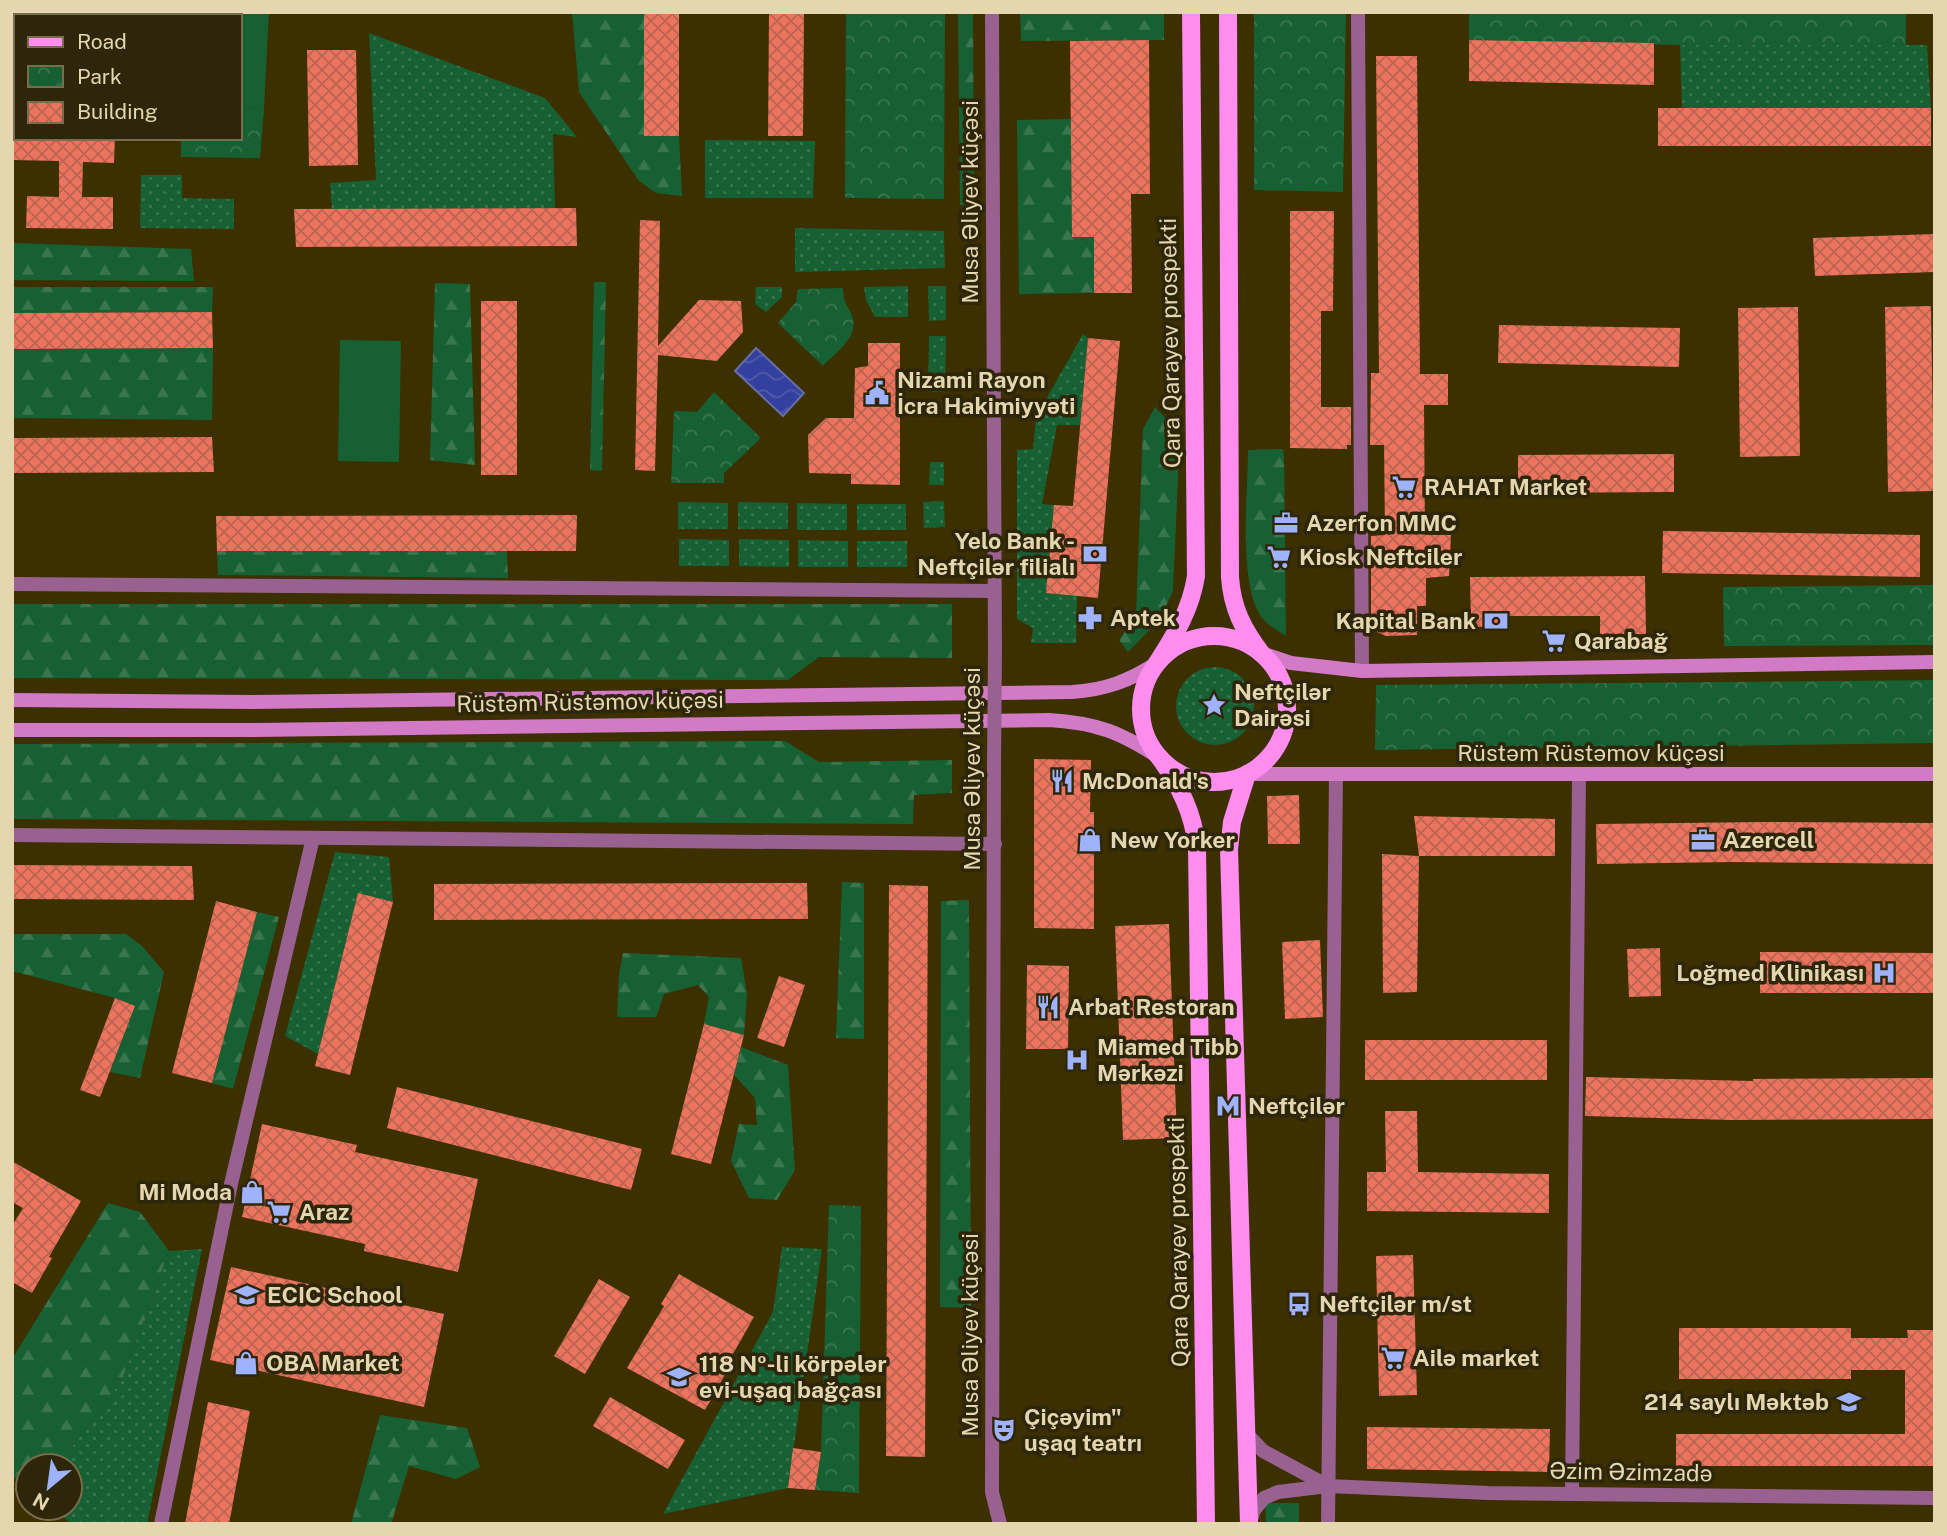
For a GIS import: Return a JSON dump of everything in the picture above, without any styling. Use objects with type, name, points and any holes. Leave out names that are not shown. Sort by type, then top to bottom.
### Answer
[{"type":"main road","name":"Qara Qarayev prospekti","points":[[1157,663],[1184,618],[1193,596],[1196,576],[1191,12]]},
{"type":"main road","points":[[1228,12],[1231,595],[1236,614],[1261,653],[1275,668],[1284,687],[1287,707],[1285,727],[1278,746],[1265,762],[1247,774],[1219,782],[1199,781],[1179,774],[1160,758],[1146,737],[1141,711],[1144,686],[1157,663],[1175,647],[1196,638],[1219,636],[1242,642],[1261,653],[1291,663],[1362,671],[1935,663]]},
{"type":"main road","name":"Rüstəm Rüstəmov küçəsi","points":[[12,700],[266,702],[1072,692],[1115,686],[1136,677],[1157,663]]},
{"type":"main road","name":"Rüstəm Rüstəmov küçəsi","points":[[12,730],[253,730],[1049,720],[1101,727],[1129,738],[1160,758]]},
{"type":"main road","name":"Qara Qarayev prospekti","points":[[1160,758],[1188,804],[1195,825],[1197,847],[1206,1524]]},
{"type":"main road","points":[[1247,774],[1232,822],[1229,849],[1249,1524]]},
{"type":"main road","name":"Rüstəm Rüstəmov küçəsi","points":[[1247,774],[1935,774]]},
{"type":"street","name":"Musa Əliyev küçəsi","points":[[992,12],[995,651],[992,1492],[1000,1524]]},
{"type":"street","points":[[1358,12],[1362,671]]},
{"type":"street","points":[[12,584],[994,590]]},
{"type":"street","points":[[1328,1524],[1336,775]]},
{"type":"street","points":[[1572,1494],[1579,775]]},
{"type":"street","points":[[12,835],[995,844]]},
{"type":"street","points":[[161,1524],[231,1184],[313,838]]},
{"type":"street","points":[[1247,1434],[1263,1451],[1288,1467],[1328,1486]]},
{"type":"street","points":[[1249,1524],[1254,1510],[1264,1498],[1278,1492],[1328,1486]]},
{"type":"street","name":"Əzim Əzimzadə","points":[[1328,1486],[1572,1494],[1935,1499]]},
{"type":"green space","points":[[131,12],[211,12],[210,14]]},
{"type":"green space","points":[[269,12],[264,109],[242,108],[242,14],[210,14]]},
{"type":"green space","points":[[572,12],[644,12],[644,135],[679,136],[682,196],[656,193],[639,181],[579,92]]},
{"type":"green space","points":[[846,12],[945,12],[944,199],[845,198]]},
{"type":"green space","points":[[958,12],[973,12],[974,206],[960,205]]},
{"type":"green space","points":[[1020,12],[1164,12],[1164,40],[1021,41]]},
{"type":"green space","points":[[1254,12],[1346,12],[1343,192],[1254,190]]},
{"type":"green space","points":[[1469,12],[1906,12],[1906,45],[1680,45],[1469,40]]},
{"type":"green space","points":[[369,33],[545,98],[577,137],[553,134],[555,208],[332,209],[330,183],[376,180]]},
{"type":"green space","points":[[1680,45],[1927,45],[1931,108],[1682,108]]},
{"type":"green space","points":[[242,108],[264,109],[260,158],[181,157],[181,140],[242,140]]},
{"type":"green space","points":[[1071,119],[1072,237],[1094,237],[1094,293],[1019,294],[1017,120]]},
{"type":"green space","points":[[705,140],[815,141],[813,198],[705,198]]},
{"type":"green space","points":[[141,175],[182,175],[182,198],[234,199],[234,229],[140,228]]},
{"type":"green space","points":[[795,228],[944,231],[945,268],[795,272]]},
{"type":"green space","points":[[12,243],[191,249],[194,281],[12,280]]},
{"type":"green space","points":[[594,282],[606,282],[602,471],[590,470]]},
{"type":"green space","points":[[435,283],[470,284],[475,465],[430,460]]},
{"type":"green space","points":[[908,286],[908,317],[875,317],[866,300],[864,287]]},
{"type":"green space","points":[[928,286],[946,286],[946,320],[929,321]]},
{"type":"green space","points":[[12,287],[213,287],[212,312],[12,313]]},
{"type":"green space","points":[[756,287],[782,287],[782,297],[766,312],[755,304]]},
{"type":"green space","points":[[843,288],[844,299],[852,316],[852,334],[844,346],[823,366],[778,323],[796,302],[798,289]]},
{"type":"green space","points":[[1083,334],[1088,338],[1080,425],[1057,425],[1042,504],[1054,505],[1046,593],[1077,596],[1076,643],[1031,643],[1033,628],[1017,619],[1017,450],[1033,449],[1036,417]]},
{"type":"green space","points":[[929,336],[946,336],[945,392],[928,392]]},
{"type":"green space","points":[[340,340],[401,341],[399,462],[338,461]]},
{"type":"green space","points":[[213,348],[212,420],[12,418],[12,349]]},
{"type":"green space","points":[[714,392],[761,438],[724,473],[724,483],[671,483],[674,411],[697,412]]},
{"type":"green space","points":[[1155,407],[1180,433],[1173,591],[1160,619],[1128,652],[1119,640],[1136,614],[1143,429]]},
{"type":"green space","points":[[1283,449],[1286,636],[1264,620],[1256,606],[1250,587],[1246,539],[1248,450]]},
{"type":"green space","points":[[930,462],[944,462],[944,485],[929,485]]},
{"type":"green space","points":[[944,501],[945,527],[924,528],[923,502]]},
{"type":"green space","points":[[678,502],[728,503],[728,529],[678,529]]},
{"type":"green space","points":[[738,502],[788,503],[788,529],[738,529]]},
{"type":"green space","points":[[797,503],[847,504],[847,530],[797,530]]},
{"type":"green space","points":[[857,504],[906,504],[906,530],[857,530]]},
{"type":"green space","points":[[679,539],[729,540],[729,566],[679,566]]},
{"type":"green space","points":[[739,539],[789,540],[789,567],[739,566]]},
{"type":"green space","points":[[798,540],[848,541],[848,567],[798,567]]},
{"type":"green space","points":[[857,541],[907,541],[907,567],[857,567]]},
{"type":"green space","points":[[217,551],[507,551],[508,578],[218,575]]},
{"type":"green space","points":[[1935,585],[1935,645],[1724,646],[1723,587]]},
{"type":"green space","points":[[12,604],[952,604],[952,658],[819,657],[788,680],[12,678]]},
{"type":"green space","points":[[1215,667],[1230,670],[1243,678],[1251,691],[1254,706],[1251,721],[1243,734],[1230,742],[1215,745],[1200,742],[1187,734],[1179,721],[1176,706],[1179,691],[1187,678],[1200,670]]},
{"type":"green space","points":[[1935,680],[1935,743],[1375,750],[1376,685]]},
{"type":"green space","points":[[785,741],[819,762],[952,760],[952,793],[914,795],[913,824],[12,819],[12,744]]},
{"type":"green space","points":[[335,852],[389,857],[393,902],[358,893],[318,1054],[285,1036]]},
{"type":"green space","points":[[842,882],[864,883],[864,1039],[836,1038]]},
{"type":"green space","points":[[969,900],[971,1308],[940,1307],[941,901]]},
{"type":"green space","points":[[257,912],[279,917],[233,1089],[212,1083]]},
{"type":"green space","points":[[12,934],[126,934],[142,946],[164,972],[140,1078],[110,1072],[135,1006],[115,998],[12,971]]},
{"type":"green space","points":[[623,953],[741,958],[747,994],[744,1035],[704,1024],[709,997],[698,985],[664,994],[656,1017],[617,1017]]},
{"type":"green space","points":[[741,1047],[788,1065],[795,1170],[777,1200],[749,1198],[731,1161],[739,1124],[757,1125],[755,1098],[734,1075]]},
{"type":"green space","points":[[108,1203],[140,1212],[169,1251],[122,1380],[68,1452],[14,1452],[14,1463],[12,1462],[12,1359]]},
{"type":"green space","points":[[829,1205],[861,1206],[859,1493],[815,1490],[821,1452]]},
{"type":"green space","points":[[782,1247],[822,1249],[788,1488],[663,1514],[773,1312]]},
{"type":"green space","points":[[202,1249],[147,1524],[72,1524],[70,1522],[84,1522],[84,1452],[68,1452],[122,1380],[169,1251]]},
{"type":"green space","points":[[380,1415],[467,1428],[480,1467],[456,1479],[409,1466],[391,1524],[351,1524]]},
{"type":"green space","points":[[1265,1503],[1299,1503],[1299,1524],[1266,1524]]},
{"type":"water","points":[[756,348],[804,393],[783,416],[735,371]]},
{"type":"building","points":[[644,12],[679,12],[679,136],[644,136]]},
{"type":"building","points":[[769,12],[804,12],[803,136],[768,136]]},
{"type":"building","points":[[1149,40],[1150,194],[1131,194],[1132,293],[1094,293],[1094,237],[1072,237],[1070,41]]},
{"type":"building","points":[[1469,40],[1654,43],[1654,85],[1469,81]]},
{"type":"building","points":[[307,50],[356,50],[358,165],[309,166]]},
{"type":"building","points":[[1376,56],[1417,56],[1420,374],[1448,374],[1448,405],[1424,405],[1425,535],[1451,535],[1449,576],[1426,578],[1426,606],[1417,606],[1417,635],[1386,636],[1371,625],[1371,536],[1385,535],[1384,445],[1370,445],[1371,373],[1379,373]]},
{"type":"building","points":[[1658,108],[1931,108],[1931,146],[1658,146]]},
{"type":"building","points":[[12,138],[115,140],[114,163],[83,162],[82,197],[113,197],[113,229],[26,228],[27,196],[59,197],[59,161],[12,160]]},
{"type":"building","points":[[576,208],[577,246],[296,247],[294,209]]},
{"type":"building","points":[[1290,211],[1334,211],[1333,311],[1321,311],[1321,407],[1351,407],[1351,445],[1347,445],[1347,449],[1290,448]]},
{"type":"building","points":[[640,220],[660,221],[658,346],[699,300],[741,301],[743,332],[717,361],[658,355],[655,471],[635,470]]},
{"type":"building","points":[[1935,234],[1935,272],[1815,276],[1813,238]]},
{"type":"building","points":[[481,301],[517,301],[517,475],[481,475]]},
{"type":"building","points":[[1931,306],[1934,491],[1888,492],[1885,307]]},
{"type":"building","points":[[1798,307],[1800,456],[1740,457],[1738,308]]},
{"type":"building","points":[[212,312],[213,348],[12,349],[12,313]]},
{"type":"building","points":[[1499,325],[1680,328],[1679,367],[1498,363]]},
{"type":"building","points":[[1088,338],[1120,341],[1098,598],[1046,593],[1054,505],[1073,506]]},
{"type":"building","name":"Nizami Rayon İcra Hakimiyyəti","points":[[868,343],[900,343],[900,485],[851,484],[851,474],[809,473],[808,435],[826,418],[854,418],[855,368],[868,366]]},
{"type":"building","points":[[212,437],[214,472],[12,473],[12,438]]},
{"type":"building","points":[[1674,454],[1674,492],[1518,493],[1518,455]]},
{"type":"building","points":[[577,515],[576,551],[217,551],[216,516]]},
{"type":"building","points":[[1663,531],[1920,535],[1920,577],[1662,573]]},
{"type":"building","points":[[1645,576],[1646,634],[1600,635],[1600,616],[1503,616],[1503,627],[1471,627],[1470,577]]},
{"type":"building","points":[[1034,759],[1091,760],[1094,929],[1034,928]]},
{"type":"building","points":[[1299,795],[1300,844],[1268,844],[1267,796]]},
{"type":"building","points":[[1414,816],[1555,819],[1555,856],[1419,856]]},
{"type":"building","points":[[1935,823],[1935,864],[1597,864],[1596,824]]},
{"type":"building","points":[[1382,854],[1419,856],[1417,992],[1383,993]]},
{"type":"building","points":[[12,865],[192,866],[194,900],[12,899]]},
{"type":"building","points":[[807,883],[808,919],[434,920],[434,884]]},
{"type":"building","points":[[889,885],[928,886],[925,1457],[886,1456]]},
{"type":"building","points":[[358,893],[393,902],[350,1075],[315,1066]]},
{"type":"building","points":[[216,901],[257,912],[212,1083],[172,1073]]},
{"type":"building","points":[[1169,924],[1177,1138],[1123,1140],[1115,926]]},
{"type":"building","points":[[1320,940],[1323,1017],[1285,1019],[1282,942]]},
{"type":"building","points":[[1660,948],[1661,996],[1629,997],[1627,949]]},
{"type":"building","points":[[1760,952],[1935,953],[1935,993],[1760,993]]},
{"type":"building","name":"Arbat Restoran","points":[[1027,965],[1069,966],[1068,1049],[1026,1049]]},
{"type":"building","points":[[779,976],[805,985],[784,1047],[757,1038]]},
{"type":"building","points":[[115,998],[135,1006],[100,1097],[80,1090]]},
{"type":"building","points":[[704,1024],[744,1035],[711,1164],[671,1154]]},
{"type":"building","points":[[1365,1040],[1547,1040],[1547,1080],[1365,1080]]},
{"type":"building","points":[[1586,1077],[1753,1081],[1935,1078],[1935,1119],[1731,1120],[1585,1116]]},
{"type":"building","points":[[397,1087],[642,1149],[631,1190],[387,1128]]},
{"type":"building","points":[[1385,1111],[1417,1111],[1418,1172],[1549,1174],[1549,1213],[1367,1211],[1367,1172],[1386,1172]]},
{"type":"building","points":[[262,1124],[357,1145],[355,1152],[478,1179],[458,1272],[364,1251],[365,1244],[242,1217]]},
{"type":"building","points":[[12,1161],[81,1201],[32,1293],[12,1282],[12,1226],[23,1208],[12,1202]]},
{"type":"building","points":[[1413,1255],[1417,1395],[1379,1396],[1376,1256]]},
{"type":"building","points":[[231,1267],[444,1314],[424,1407],[210,1360]]},
{"type":"building","points":[[679,1274],[754,1317],[722,1373],[725,1375],[705,1410],[627,1368],[664,1306],[661,1304]]},
{"type":"building","points":[[599,1279],[630,1297],[585,1374],[554,1356]]},
{"type":"building","points":[[1679,1328],[1851,1328],[1851,1338],[1908,1338],[1907,1330],[1935,1330],[1935,1466],[1676,1466],[1676,1434],[1905,1434],[1905,1370],[1851,1370],[1851,1379],[1679,1379]]},
{"type":"building","points":[[610,1397],[685,1440],[668,1469],[593,1426]]},
{"type":"building","points":[[208,1402],[250,1411],[229,1524],[185,1524]]},
{"type":"building","points":[[1367,1427],[1550,1429],[1549,1472],[1367,1469]]},
{"type":"building","points":[[793,1448],[821,1452],[815,1490],[788,1488]]},
{"type":"place","name":"Nizami Rayon İcra Hakimiyyəti","points":[[877,393]]},
{"type":"place","name":"RAHAT Market","points":[[1404,487]]},
{"type":"place","name":"Azerfon MMC","points":[[1286,523]]},
{"type":"place","name":"Yelo Bank - Neftçilər filialı","points":[[1095,554]]},
{"type":"place","name":"Kiosk Neftciler","points":[[1279,557]]},
{"type":"place","name":"Aptek","points":[[1090,618]]},
{"type":"place","name":"Kapital Bank","points":[[1496,621]]},
{"type":"place","name":"Qarabağ","points":[[1554,641]]},
{"type":"place","name":"Neftçilər Dairəsi","points":[[1214,705]]},
{"type":"place","name":"McDonald's","points":[[1062,781]]},
{"type":"place","name":"New Yorker","points":[[1090,840]]},
{"type":"place","name":"Azercell","points":[[1703,840]]},
{"type":"place","name":"Loğmed Klinikası","points":[[1884,973]]},
{"type":"place","name":"Arbat Restoran","points":[[1048,1007]]},
{"type":"place","name":"Miamed Tibb Mərkəzi","points":[[1077,1060]]},
{"type":"place","name":"Neftçilər","points":[[1228,1106]]},
{"type":"place","name":"Mi Moda","points":[[252,1192]]},
{"type":"place","name":"Araz","points":[[279,1212]]},
{"type":"place","name":"ECIC School","points":[[247,1295]]},
{"type":"place","name":"Neftçilər m/st","points":[[1299,1304]]},
{"type":"place","name":"Ailə market","points":[[1393,1358]]},
{"type":"place","name":"OBA Market","points":[[246,1363]]},
{"type":"place","name":"118 №-li körpələr evi-uşaq bağçası","points":[[679,1377]]},
{"type":"place","name":"214 saylı Məktəb","points":[[1849,1402]]},
{"type":"place","name":"Çiçəyim\" uşaq teatrı","points":[[1004,1430]]}]
